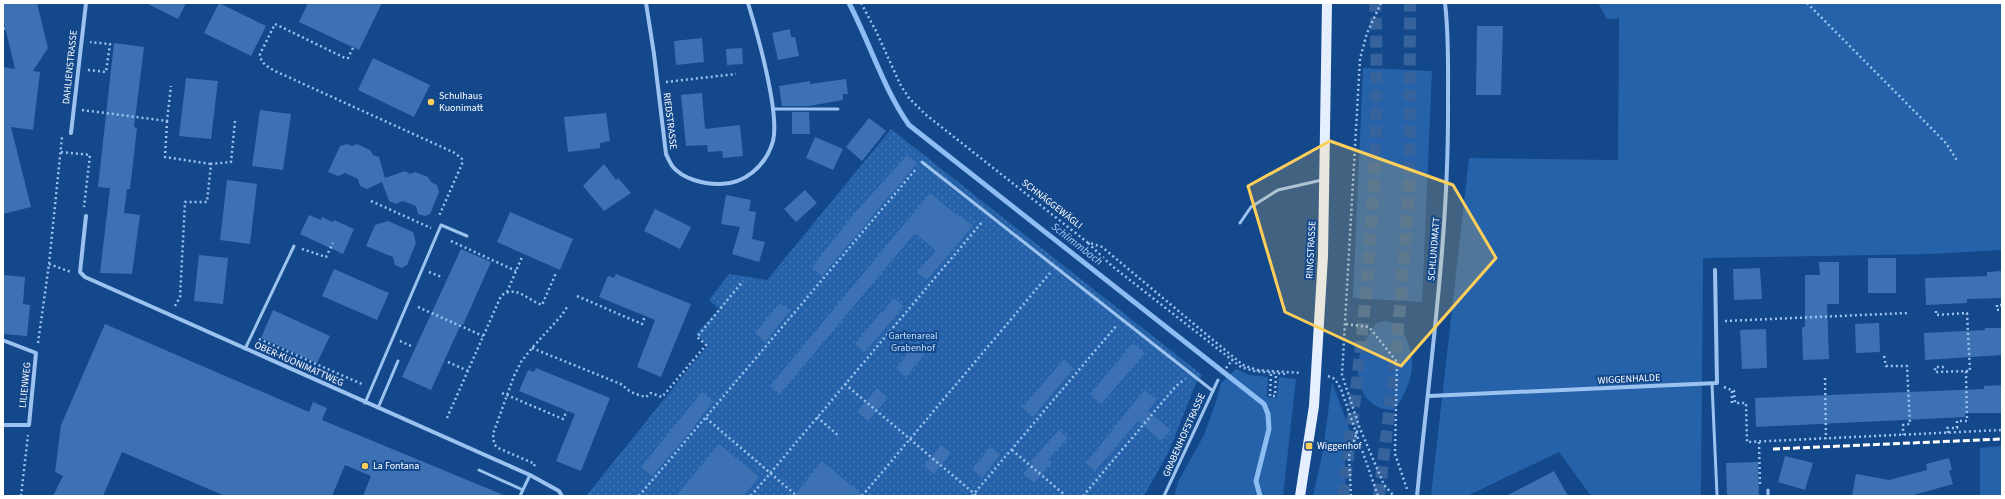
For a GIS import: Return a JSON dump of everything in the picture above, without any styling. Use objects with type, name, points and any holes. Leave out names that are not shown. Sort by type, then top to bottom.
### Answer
[{"type":"main road","name":"RINGSTRASSE","points":[[1300,496],[1314,406],[1324,245],[1327,3]]},
{"type":"street","name":"DAHLIENSTRASSE","points":[[71,133],[86,3]]},
{"type":"street","name":"RIEDSTRASSE","points":[[646,3],[658,83],[666,154],[674,168],[688,177],[705,183],[731,184],[758,168],[773,140],[774,109],[754,22],[748,3]]},
{"type":"street","name":"SCHLUNDMATT","points":[[1418,496],[1442,255],[1447,181],[1447,51],[1445,3]]},
{"type":"street","points":[[85,277],[80,272],[86,216]]},
{"type":"street","points":[[1715,270],[1717,383]]},
{"type":"street","name":"OBER-KUONIMATTWEG","points":[[85,277],[365,403],[530,475],[559,491],[562,496]]},
{"type":"street","name":"LILIENWEG","points":[[5,341],[36,353],[29,425]]},
{"type":"street","name":"WIGGENHALDE","points":[[1429,396],[1717,383]]},
{"type":"street","points":[[3,425],[29,425]]},
{"type":"lane","points":[[774,109],[838,109]]},
{"type":"lane","points":[[922,162],[1213,390]]},
{"type":"lane","points":[[1240,223],[1251,207],[1278,190],[1326,180]]},
{"type":"lane","points":[[365,403],[441,225],[467,236]]},
{"type":"lane","points":[[245,349],[294,246]]},
{"type":"lane","points":[[378,408],[398,361]]},
{"type":"lane","name":"GRABENHOFSTRASSE","points":[[1164,496],[1189,447],[1218,380]]},
{"type":"lane","points":[[1712,384],[1718,495]]},
{"type":"lane","points":[[479,470],[523,490]]},
{"type":"lane","points":[[520,496],[530,475]]},
{"type":"lane","points":[[1768,490],[1768,496]]},
{"type":"path","name":"SCHNÄGGEWÄGLI","points":[[861,3],[876,31],[901,86],[909,98],[925,114],[1087,242],[1102,247],[1243,365],[1257,370],[1301,373]]},
{"type":"path","points":[[1381,3],[1367,33],[1360,60],[1342,375],[1360,426],[1384,485],[1394,496]]},
{"type":"path","points":[[1807,3],[1946,143],[1958,162]]},
{"type":"path","points":[[353,48],[348,58],[345,58],[275,24],[260,54],[260,58],[265,64],[276,71],[455,153],[462,159],[462,164],[436,222]]},
{"type":"path","points":[[79,68],[106,72],[110,44],[82,41]]},
{"type":"path","points":[[658,83],[736,74]]},
{"type":"path","points":[[171,86],[165,157],[211,164],[231,162],[235,121]]},
{"type":"path","points":[[74,109],[167,121]]},
{"type":"path","points":[[36,353],[49,264],[63,132]]},
{"type":"path","points":[[61,152],[90,156],[84,208],[86,216]]},
{"type":"path","points":[[640,496],[922,162]]},
{"type":"path","points":[[170,315],[180,297],[185,202],[207,202],[211,164]]},
{"type":"path","points":[[371,201],[433,229],[431,233],[516,271]]},
{"type":"path","points":[[751,496],[989,214]]},
{"type":"path","points":[[1087,242],[1112,266],[1241,367],[1270,374],[1308,374]]},
{"type":"path","points":[[294,246],[326,257],[333,243]]},
{"type":"path","points":[[507,292],[522,257]]},
{"type":"path","points":[[49,264],[85,277]]},
{"type":"path","points":[[862,496],[1056,267]]},
{"type":"path","points":[[429,272],[442,277]]},
{"type":"path","points":[[446,418],[501,296],[510,291],[521,293],[542,305],[556,273]]},
{"type":"path","points":[[532,348],[623,385],[626,389],[643,396],[646,397],[651,393],[662,397],[706,345],[697,337],[744,282]]},
{"type":"path","points":[[577,296],[642,324],[645,316]]},
{"type":"path","points":[[2002,305],[1997,305],[1997,310],[2002,310]]},
{"type":"path","points":[[418,307],[483,336]]},
{"type":"path","points":[[530,475],[535,464],[498,448],[494,444],[493,434],[506,395],[521,362],[562,315],[567,307]]},
{"type":"path","points":[[1936,311],[1936,315],[1967,313],[1970,371],[1935,372],[1935,367],[1944,367]]},
{"type":"path","points":[[1716,321],[1908,313]]},
{"type":"path","points":[[846,384],[975,495],[1122,319]]},
{"type":"path","points":[[1346,324],[1369,327],[1397,362],[1395,454],[1407,489]]},
{"type":"path","points":[[251,335],[364,386],[367,379]]},
{"type":"path","points":[[398,342],[398,340],[411,346]]},
{"type":"path","points":[[1884,356],[1886,366],[1907,366],[1910,424],[1903,425],[1903,435]]},
{"type":"path","points":[[1226,368],[1234,358]]},
{"type":"path","points":[[448,362],[468,370]]},
{"type":"path","points":[[1948,433],[1947,428],[1957,428],[1956,421],[1967,421],[1966,371]]},
{"type":"path","points":[[1270,374],[1270,396],[1275,396],[1276,372]]},
{"type":"path","points":[[1082,496],[1176,386],[1191,373]]},
{"type":"path","points":[[1322,375],[1330,376],[1335,379],[1341,389],[1378,496]]},
{"type":"path","points":[[1825,378],[1826,439]]},
{"type":"path","points":[[1717,383],[1734,391],[1734,403],[1746,403],[1747,442],[2002,430]]},
{"type":"path","points":[[1732,391],[1732,404]]},
{"type":"path","points":[[502,393],[563,419],[566,411]]},
{"type":"path","points":[[817,417],[840,436]]},
{"type":"path","points":[[706,418],[797,496]]},
{"type":"path","points":[[21,496],[29,425]]},
{"type":"path","points":[[1351,496],[1348,456],[1360,426]]},
{"type":"path","points":[[1759,442],[1760,490]]},
{"type":"path","points":[[1012,450],[1066,496]]},
{"type":"highlighted area","points":[[1330,141],[1453,185],[1496,258],[1401,366],[1285,312],[1248,186]]},
{"type":"green space","points":[[1598,3],[2002,3],[2002,250],[1932,254],[1703,258],[1701,496],[1591,496],[1559,452],[1467,496],[1431,496],[1469,158],[1618,160],[1619,18],[1607,19]]},
{"type":"green space","points":[[1363,68],[1432,71],[1422,302],[1353,298]]},
{"type":"green space","name":"Gartenareal Grabenhof","points":[[891,129],[1202,375],[1196,383],[1169,451],[1144,496],[586,496],[707,346],[696,334],[719,309],[709,300],[729,274],[767,280]]},
{"type":"green space","points":[[1387,321],[1400,325],[1408,342],[1412,358],[1409,383],[1400,402],[1393,410],[1382,409],[1373,404],[1367,398],[1359,381],[1358,371],[1361,350],[1366,340],[1376,323]]},
{"type":"green space","points":[[1236,369],[1249,375],[1268,377],[1267,397],[1277,398],[1279,377],[1296,379],[1283,496],[1174,496],[1179,480],[1204,435],[1221,383]]},
{"type":"green space","points":[[1332,382],[1352,436],[1345,457],[1346,496],[1313,496],[1323,451]]},
{"type":"green space","points":[[2002,446],[2002,496],[1980,496],[1980,448]]},
{"type":"building","points":[[3,3],[37,3],[48,48],[33,71],[40,72],[33,130],[11,127],[31,207],[3,214],[3,67],[15,69],[3,19]]},
{"type":"building","points":[[146,3],[186,3],[178,19]]},
{"type":"building","points":[[219,3],[266,26],[251,56],[204,33]]},
{"type":"building","points":[[308,3],[382,3],[359,50],[299,22]]},
{"type":"building","points":[[1477,26],[1503,26],[1501,95],[1476,95]]},
{"type":"building","points":[[790,29],[791,37],[795,37],[799,56],[778,60],[772,33]]},
{"type":"building","points":[[702,38],[704,62],[676,65],[674,41]]},
{"type":"building","points":[[114,43],[144,47],[134,127],[137,128],[130,189],[127,189],[124,213],[140,215],[132,274],[100,273],[110,188],[98,187]]},
{"type":"building","points":[[742,48],[743,64],[727,65],[726,49]]},
{"type":"building","points":[[373,58],[430,85],[414,117],[358,90]]},
{"type":"building","points":[[186,78],[218,81],[211,139],[179,136]]},
{"type":"building","points":[[846,79],[848,94],[843,94],[843,100],[809,106],[782,106],[779,86],[810,81],[810,84]]},
{"type":"building","points":[[702,93],[705,129],[740,125],[743,156],[723,158],[722,151],[708,152],[707,145],[686,146],[681,95]]},
{"type":"building","points":[[260,110],[291,114],[283,170],[252,166]]},
{"type":"building","points":[[792,112],[809,112],[810,134],[792,134]]},
{"type":"building","points":[[606,113],[610,141],[600,143],[600,148],[568,152],[564,117]]},
{"type":"building","points":[[869,118],[886,131],[862,161],[846,147]]},
{"type":"building","points":[[815,137],[843,149],[833,170],[806,158]]},
{"type":"building","points":[[347,144],[352,146],[357,144],[370,150],[373,155],[379,157],[385,178],[405,171],[410,174],[415,172],[428,177],[431,182],[437,185],[439,192],[430,214],[425,216],[418,214],[416,206],[403,201],[396,204],[389,201],[382,182],[367,189],[360,186],[358,179],[345,173],[338,176],[328,172],[340,146]]},
{"type":"building","points":[[907,155],[917,163],[822,276],[812,267],[854,214]]},
{"type":"building","points":[[604,164],[616,180],[618,178],[631,193],[604,211],[583,186]]},
{"type":"building","points":[[227,180],[257,184],[250,244],[220,240]]},
{"type":"building","points":[[805,190],[817,203],[796,222],[784,209]]},
{"type":"building","points":[[930,193],[959,217],[961,216],[973,226],[927,280],[917,272],[936,251],[915,233],[780,394],[770,386]]},
{"type":"building","points":[[726,195],[751,200],[749,211],[756,212],[752,239],[765,242],[759,262],[732,254],[740,227],[721,224]]},
{"type":"building","points":[[655,209],[691,227],[680,249],[644,231]]},
{"type":"building","points":[[510,212],[573,239],[560,270],[497,242]]},
{"type":"building","points":[[309,215],[321,220],[322,217],[333,222],[334,220],[354,229],[343,254],[300,234]]},
{"type":"building","points":[[388,221],[413,232],[416,243],[407,265],[402,268],[395,265],[393,257],[366,246],[375,225]]},
{"type":"building","points":[[461,249],[491,262],[463,325],[461,324],[431,390],[402,377]]},
{"type":"building","points":[[199,255],[228,258],[223,304],[194,301]]},
{"type":"building","points":[[1868,258],[1896,258],[1896,293],[1868,293]]},
{"type":"building","points":[[1819,262],[1839,262],[1839,304],[1827,304],[1829,359],[1803,360],[1802,327],[1805,327],[1805,275],[1820,275]]},
{"type":"building","points":[[1760,268],[1762,299],[1734,300],[1733,269]]},
{"type":"building","points":[[334,269],[389,293],[377,320],[322,296]]},
{"type":"building","points":[[2002,271],[2002,298],[1967,299],[1967,303],[1926,305],[1925,278],[1987,276],[1987,272]]},
{"type":"building","points":[[616,274],[691,304],[661,377],[637,367],[655,320],[599,297],[608,276],[614,278]]},
{"type":"building","points":[[3,275],[25,277],[23,304],[30,305],[27,336],[3,334]]},
{"type":"building","points":[[894,298],[904,306],[865,352],[855,344]]},
{"type":"building","points":[[780,303],[790,311],[765,342],[755,333]]},
{"type":"building","points":[[273,310],[330,336],[317,363],[261,338]]},
{"type":"building","points":[[1879,323],[1880,352],[1856,353],[1855,324]]},
{"type":"building","points":[[105,324],[309,412],[313,402],[327,408],[322,420],[506,496],[363,496],[371,476],[345,465],[332,496],[225,496],[122,452],[103,496],[53,496],[63,476],[55,472],[61,425]]},
{"type":"building","points":[[1985,328],[2002,328],[2002,355],[1925,360],[1924,333],[1985,330]]},
{"type":"building","points":[[1766,329],[1767,368],[1742,369],[1740,330]]},
{"type":"building","points":[[1133,343],[1145,353],[1101,404],[1090,394]]},
{"type":"building","points":[[914,346],[925,354],[906,377],[896,368]]},
{"type":"building","points":[[1064,359],[1074,368],[1033,417],[1022,408]]},
{"type":"building","points":[[536,368],[610,398],[581,471],[556,461],[575,414],[519,391],[528,370],[534,372]]},
{"type":"building","points":[[2002,385],[2002,413],[1965,413],[1965,417],[1756,427],[1755,398],[1984,389],[1984,386]]},
{"type":"building","points":[[877,388],[888,398],[868,421],[857,412]]},
{"type":"building","points":[[1144,390],[1157,399],[1148,411],[1171,430],[1161,441],[1138,421],[1095,471],[1086,463]]},
{"type":"building","points":[[702,392],[713,401],[690,432],[652,476],[641,467]]},
{"type":"building","points":[[1059,430],[1068,438],[1048,459],[1052,462],[1034,483],[1023,474],[1033,462],[1031,461]]},
{"type":"building","points":[[719,444],[759,477],[744,496],[676,496]]},
{"type":"building","points":[[941,445],[951,453],[934,474],[924,466]]},
{"type":"building","points":[[990,447],[1000,455],[982,478],[972,469]]},
{"type":"building","points":[[1785,456],[1813,463],[1805,490],[1778,482]]},
{"type":"building","points":[[1949,458],[1952,470],[1949,471],[1953,484],[1910,496],[1852,496],[1856,474],[1889,480],[1927,470],[1926,464]]},
{"type":"building","points":[[822,461],[864,496],[794,496]]},
{"type":"building","points":[[1758,462],[1759,496],[1727,496],[1726,463]]},
{"type":"building","points":[[1554,471],[1568,496],[1506,496]]},
{"type":"waterway","name":"Schlimmbach","points":[[849,3],[884,81],[909,125],[1264,404],[1268,414],[1269,429],[1256,481],[1260,496]]},
{"type":"tunnel","points":[[1343,496],[1358,374],[1370,250],[1376,126],[1375,3]]},
{"type":"tunnel","points":[[1379,496],[1396,356],[1409,192],[1410,3]]},
{"type":"railway","points":[[1773,449],[2002,439]]},
{"type":"place","name":"Schulhaus Kuonimatt","points":[[431,102]]},
{"type":"place","name":"Wiggenhof","points":[[1309,446]]},
{"type":"place","name":"La Fontana","points":[[365,466]]}]
